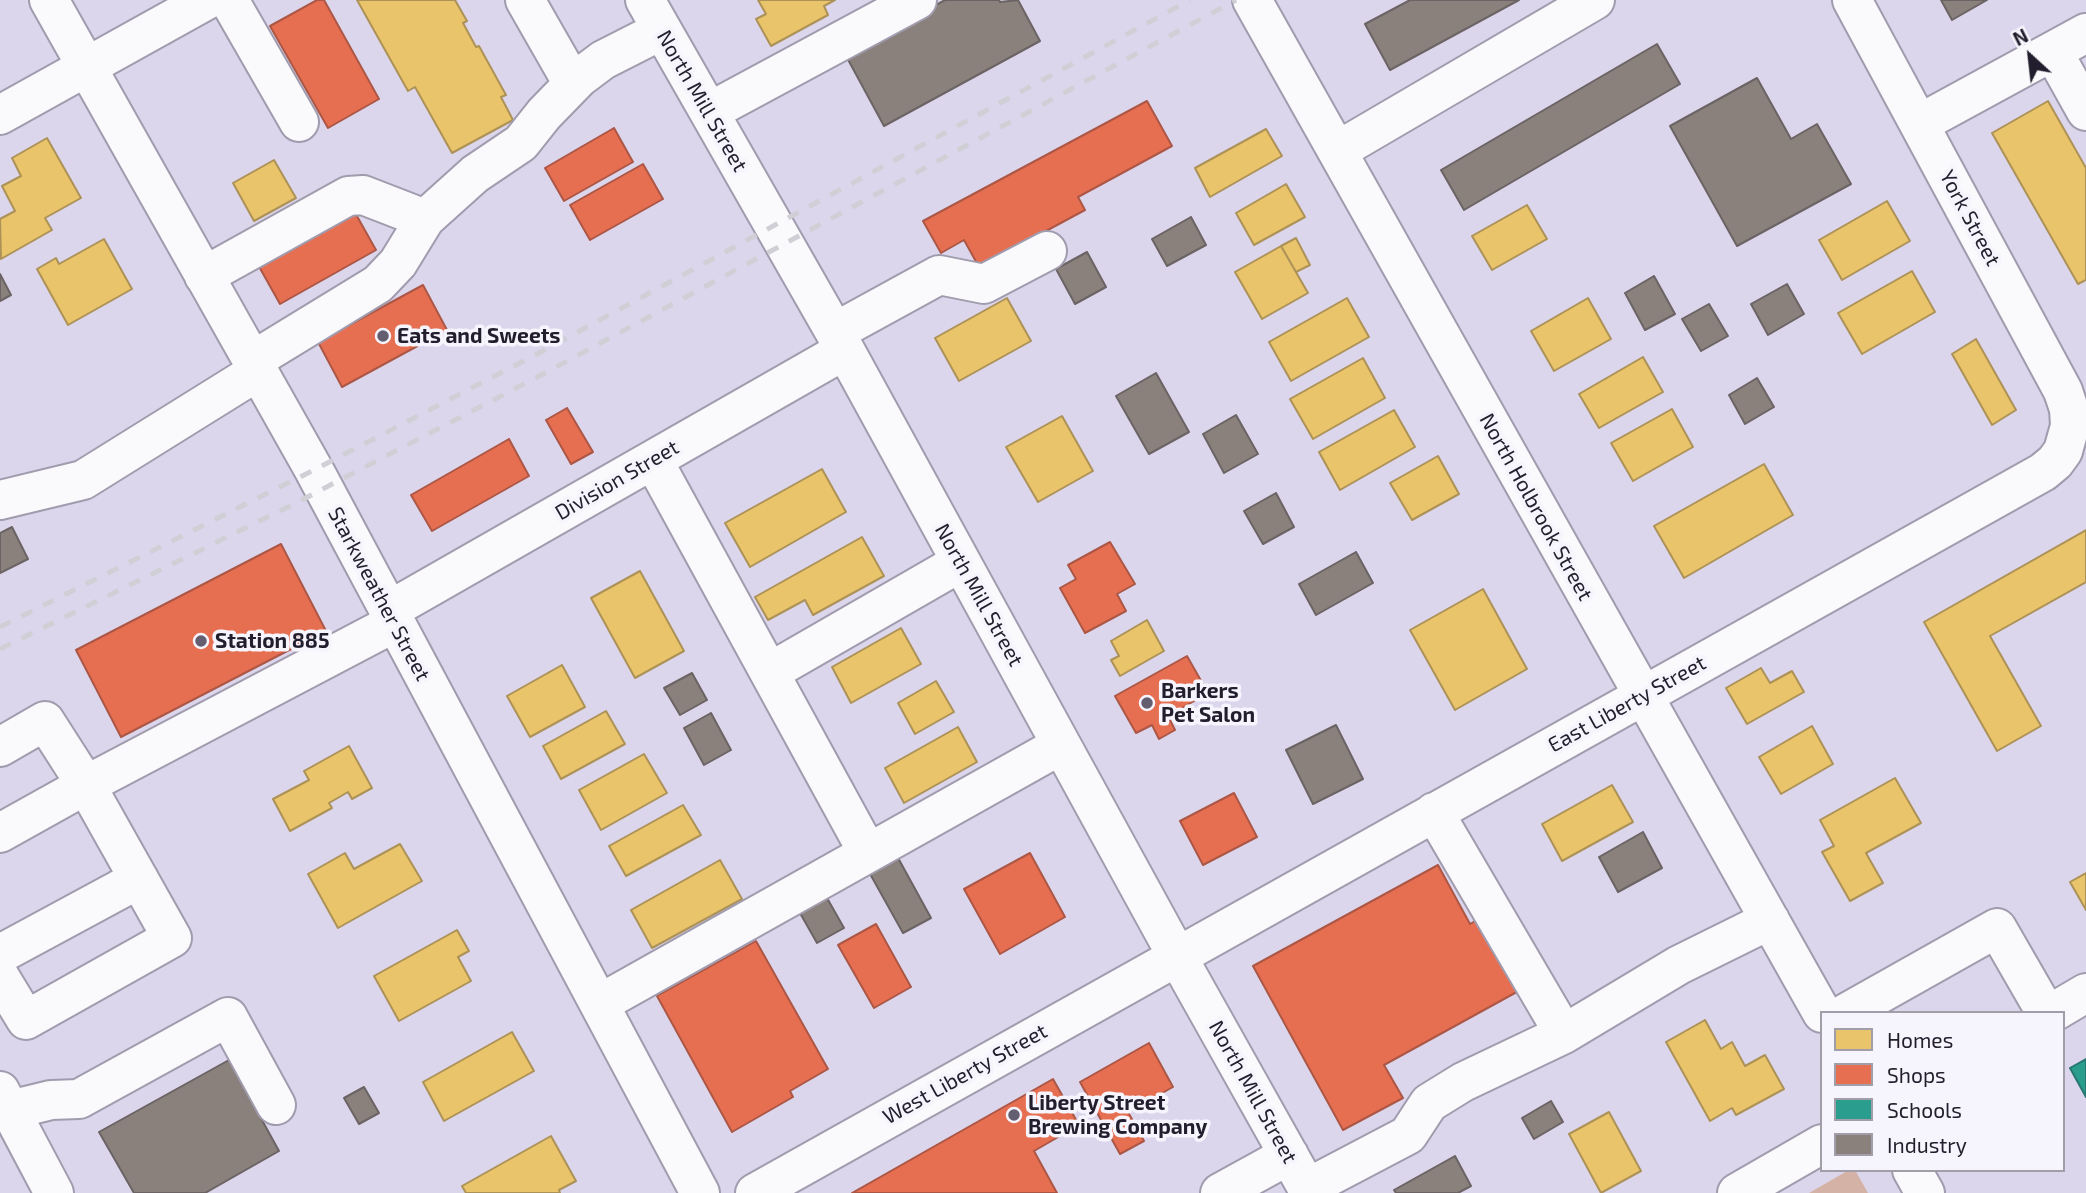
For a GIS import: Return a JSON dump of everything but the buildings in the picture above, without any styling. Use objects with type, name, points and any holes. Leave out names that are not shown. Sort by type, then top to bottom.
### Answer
[{"type":"street","name":"Starkweather Street","points":[[49,0],[314,470],[700,1193]]},
{"type":"street","points":[[0,115],[207,0]]},
{"type":"street","points":[[229,0],[299,122]]},
{"type":"street","points":[[524,0],[573,85]]},
{"type":"street","points":[[709,113],[918,0]]},
{"type":"street","name":"North Holbrook Street","points":[[1252,0],[1821,1011]]},
{"type":"street","points":[[1337,151],[1595,0]]},
{"type":"street","name":"York Street","points":[[1852,0],[2063,391],[2077,436]]},
{"type":"street","points":[[0,500],[83,480],[378,284],[398,263],[425,219],[475,174],[521,142],[573,85],[653,15]]},
{"type":"street","name":"North Mill Street","points":[[653,15],[840,341],[1302,1179]]},
{"type":"street","points":[[1919,124],[2086,33]]},
{"type":"street","points":[[2053,52],[2086,111]]},
{"type":"street","points":[[204,276],[348,196],[363,195],[425,219]]},
{"type":"street","name":"Division Street","points":[[0,833],[391,617],[653,460],[939,275],[984,284],[1047,251]]},
{"type":"street","name":"East Liberty Street","points":[[1177,956],[2043,472],[2077,436]]},
{"type":"street","points":[[653,460],[868,853]]},
{"type":"street","points":[[770,672],[961,562]]},
{"type":"street","points":[[0,747],[45,721],[86,785],[172,938],[26,1020],[0,977]]},
{"type":"street","points":[[599,1004],[1061,745]]},
{"type":"street","points":[[1434,812],[1564,1034]]},
{"type":"street","points":[[0,954],[139,879]]},
{"type":"street","points":[[1220,1193],[1302,1179],[1408,1135],[1429,1103],[1463,1082],[1564,1034],[1679,965],[1769,920]]},
{"type":"street","points":[[1850,1011],[1997,928],[2045,1011]]},
{"type":"street","name":"West Liberty Street","points":[[755,1193],[1177,956]]},
{"type":"street","points":[[2055,1011],[2086,993]]},
{"type":"street","points":[[54,1193],[5,1100],[79,1099],[228,1017],[275,1105]]},
{"type":"street","points":[[1737,1193],[1820,1145]]},
{"type":"street","points":[[1913,1172],[1925,1193]]},
{"type":"shaded area","points":[[1846,1172],[1856,1172],[1868,1193],[1809,1193]]},
{"type":"railway","points":[[0,627],[314,470],[537,354],[1190,0]]},
{"type":"railway","points":[[0,649],[294,504],[545,373],[1236,0]]},
{"type":"place","name":"Eats and Sweets","points":[[383,336]]},
{"type":"place","name":"Station 885","points":[[201,641]]},
{"type":"place","name":"Barkers Pet Salon","points":[[1147,703]]},
{"type":"place","name":"Liberty Street Brewing Company","points":[[1014,1115]]}]
